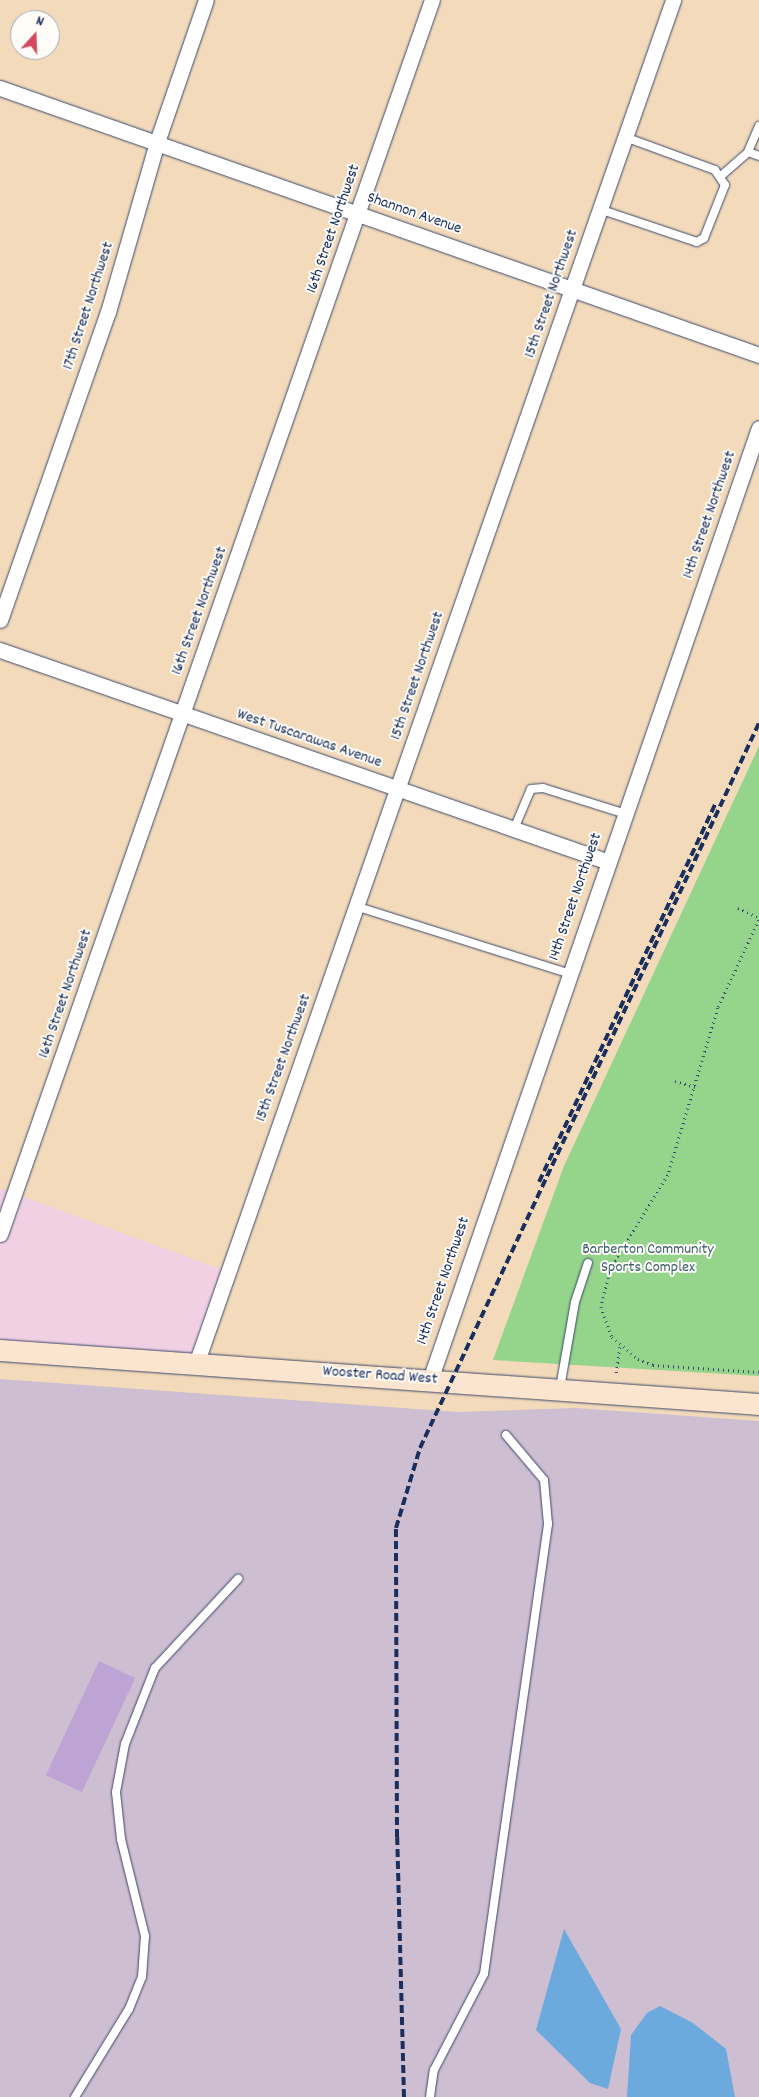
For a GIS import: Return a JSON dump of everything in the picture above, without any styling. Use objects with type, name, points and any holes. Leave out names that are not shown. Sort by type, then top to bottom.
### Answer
[{"type":"main road","name":"Wooster Road West","points":[[0,1350],[759,1404]]},
{"type":"street","name":"17th Street Northwest","points":[[1,614],[6,586],[108,312],[157,142],[206,0]]},
{"type":"street","name":"16th Street Northwest","points":[[0,1234],[432,0]]},
{"type":"street","name":"15th Street Northwest","points":[[196,1364],[673,0]]},
{"type":"street","name":"Shannon Avenue","points":[[0,88],[759,355]]},
{"type":"street","name":"14th Street Northwest","points":[[430,1380],[606,862],[759,428]]},
{"type":"street","name":"West Tuscarawas Avenue","points":[[0,650],[606,862]]},
{"type":"lane","points":[[722,175],[748,152],[759,126]]},
{"type":"lane","points":[[625,138],[722,175]]},
{"type":"lane","points":[[748,152],[759,156]]},
{"type":"lane","points":[[599,209],[697,242],[704,238],[725,185],[722,175]]},
{"type":"lane","points":[[514,829],[531,789],[543,788],[623,813]]},
{"type":"lane","points":[[355,906],[568,973]]},
{"type":"lane","points":[[560,1390],[576,1302],[588,1263]]},
{"type":"lane","points":[[430,2097],[434,2070],[484,1974],[548,1524],[544,1480],[506,1435]]},
{"type":"lane","points":[[74,2097],[129,2009],[142,1977],[145,1936],[121,1839],[116,1792],[125,1744],[155,1668],[238,1579]]},
{"type":"path","points":[[738,908],[759,919],[718,1008],[696,1087],[668,1175],[604,1284],[601,1306],[606,1324],[620,1344],[653,1364],[759,1372]]},
{"type":"path","points":[[675,1081],[696,1087]]},
{"type":"path","points":[[616,1373],[620,1344]]},
{"type":"shaded area","points":[[0,1188],[228,1272],[196,1364],[0,1350]]},
{"type":"shaded area","points":[[0,1379],[458,1412],[576,1408],[759,1421],[759,2097],[0,2097]]},
{"type":"green space","name":"Barberton Community Sports Complex","points":[[759,746],[759,1376],[493,1360],[564,1166]]},
{"type":"water","points":[[564,1929],[621,2029],[608,2089],[590,2083],[536,2030]]},
{"type":"water","points":[[660,2006],[693,2023],[726,2049],[735,2097],[627,2097],[631,2035],[647,2013]]},
{"type":"building","points":[[99,1661],[135,1678],[82,1792],[46,1775]]},
{"type":"railway","points":[[404,2097],[397,1837],[396,1528],[420,1448],[759,723]]},
{"type":"railway","points":[[539,1182],[716,802]]}]
